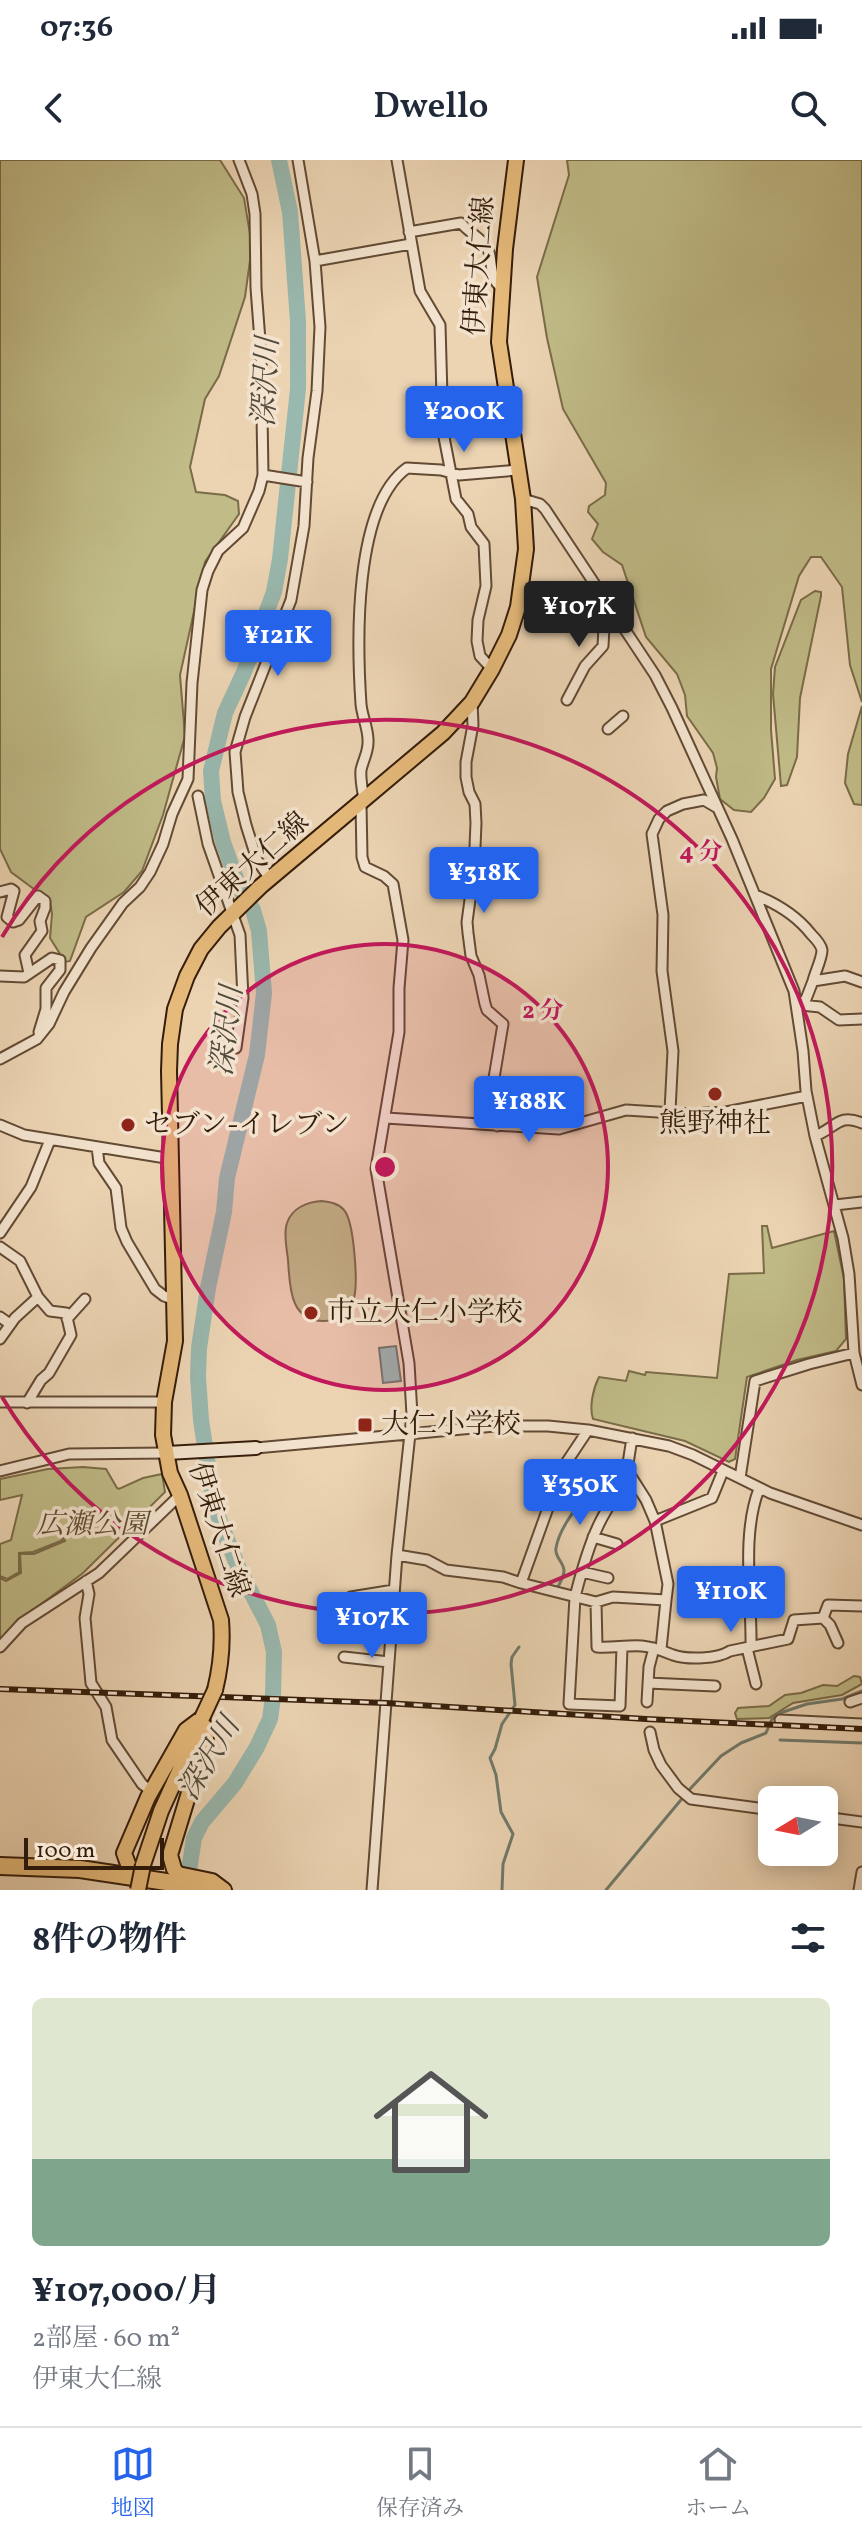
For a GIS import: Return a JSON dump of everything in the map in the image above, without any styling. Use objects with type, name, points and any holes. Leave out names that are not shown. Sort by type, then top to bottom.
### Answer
[{"type":"highway","points":[[0,1866],[80,1869],[178,1879],[218,1888]]},
{"type":"highway","points":[[80,1869],[108,1884],[110,1890]]},
{"type":"highway","points":[[121,1890],[141,1877]]},
{"type":"main road","name":"伊東大仁線","points":[[141,1877],[161,1811],[215,1690],[223,1640],[221,1620],[170,1473],[163,1435],[164,1402],[175,1341],[170,1044],[175,1009],[201,949],[234,912],[443,733],[472,702],[509,635],[518,607],[526,549],[523,499],[499,342],[516,160]]},
{"type":"main road","points":[[80,1869],[119,1861],[151,1791],[186,1730],[202,1718],[206,1737],[170,1855],[161,1868],[141,1877],[124,1853]]},
{"type":"main road","points":[[170,1855],[178,1879]]},
{"type":"street","points":[[0,1059],[37,1039],[49,1024],[91,948],[150,872],[174,808],[186,786],[196,631],[202,590],[218,551],[243,528],[266,475],[255,214],[252,194],[239,160]]},
{"type":"street","points":[[265,883],[238,792],[235,752],[245,717],[291,600],[304,526],[304,481],[317,391],[319,337],[315,261],[298,160]]},
{"type":"street","points":[[397,160],[415,231],[411,244],[420,291],[440,325],[443,432],[456,499],[484,544],[486,595],[478,620],[477,641],[480,656],[492,669]]},
{"type":"street","points":[[415,231],[461,223],[484,243],[489,252],[494,280],[502,288]]},
{"type":"street","points":[[315,261],[411,244]]},
{"type":"street","points":[[372,1890],[394,1590],[411,1433],[409,1363],[376,1176],[399,1032],[403,940],[393,884],[365,867],[362,857],[361,768],[367,753],[368,736],[362,709],[359,632],[363,568],[381,503],[407,468],[469,475],[518,470]]},
{"type":"street","points":[[266,475],[304,481]]},
{"type":"street","points":[[523,499],[540,504],[545,509],[661,686],[718,807],[800,1006],[807,1096],[849,1274],[862,1385]]},
{"type":"street","points":[[567,700],[585,666],[603,646],[604,627],[610,608]]},
{"type":"street","points":[[472,702],[473,725],[466,771],[469,792],[475,804],[476,834],[467,922],[471,956],[485,1004],[503,1024],[493,1084],[497,1126]]},
{"type":"street","points":[[608,729],[623,716]]},
{"type":"street","points":[[198,796],[208,844],[240,935],[243,998],[236,1048]]},
{"type":"street","points":[[670,1111],[673,1051],[662,971],[663,915],[652,834],[667,811],[683,804],[704,800],[718,807]]},
{"type":"street","points":[[0,892],[14,891],[7,912],[7,917],[13,922],[19,920],[38,896],[45,901],[40,921],[42,931],[25,955],[29,973]]},
{"type":"street","points":[[755,895],[793,913],[822,951],[806,999],[800,1006]]},
{"type":"street","points":[[0,976],[18,978],[52,958],[57,958],[61,964],[46,988],[46,1009],[37,1039]]},
{"type":"street","points":[[813,981],[845,976],[862,982]]},
{"type":"street","points":[[800,1006],[820,1007],[839,1020],[862,1019]]},
{"type":"street","points":[[386,1118],[559,1129],[626,1110],[690,1114],[726,1112],[807,1096]]},
{"type":"street","points":[[815,1136],[843,1118],[862,1123]]},
{"type":"street","points":[[0,1125],[24,1135],[172,1159]]},
{"type":"street","points":[[0,1233],[31,1187],[50,1140]]},
{"type":"street","points":[[97,1147],[99,1163],[116,1188],[121,1228],[127,1242],[155,1289],[175,1300]]},
{"type":"street","points":[[835,1205],[862,1202]]},
{"type":"street","points":[[0,1247],[20,1261],[38,1297],[50,1311],[66,1313],[71,1335],[27,1403]]},
{"type":"street","points":[[0,1339],[10,1324],[38,1297]]},
{"type":"street","points":[[67,1319],[85,1299]]},
{"type":"street","points":[[0,1317],[10,1324]]},
{"type":"street","points":[[740,1478],[755,1381],[857,1350]]},
{"type":"street","points":[[0,1402],[164,1402]]},
{"type":"street","points":[[0,1471],[69,1454],[256,1448],[508,1425],[548,1426],[632,1438],[681,1451],[759,1489],[862,1525]]},
{"type":"street","points":[[521,1583],[562,1469],[588,1430]]},
{"type":"street","points":[[632,1438],[627,1467],[655,1521],[668,1584],[647,1702]]},
{"type":"street","points":[[655,1521],[712,1498],[723,1471]]},
{"type":"street","points":[[622,1647],[620,1706],[569,1704],[575,1597],[600,1521],[629,1475]]},
{"type":"street","points":[[756,1684],[749,1647],[750,1534],[759,1489]]},
{"type":"street","points":[[0,1647],[22,1623],[99,1573],[180,1495]]},
{"type":"street","points":[[593,1537],[617,1544]]},
{"type":"street","points":[[397,1555],[421,1558],[446,1570],[503,1577],[596,1602],[613,1597],[666,1600]]},
{"type":"street","points":[[582,1572],[608,1578]]},
{"type":"street","points":[[86,1581],[89,1594],[85,1618],[91,1683],[106,1707],[112,1740],[142,1784],[151,1791]]},
{"type":"street","points":[[351,1597],[394,1590]]},
{"type":"street","points":[[596,1602],[597,1647],[642,1646],[675,1655],[722,1656],[730,1651],[788,1639],[794,1620],[823,1618],[830,1625],[838,1643]]},
{"type":"street","points":[[823,1618],[828,1605],[862,1606]]},
{"type":"street","points":[[344,1657],[389,1662]]},
{"type":"street","points":[[648,1683],[715,1686]]},
{"type":"street","points":[[850,1702],[862,1698]]},
{"type":"street","points":[[780,1720],[862,1724]]},
{"type":"street","points":[[650,1732],[661,1765],[678,1788],[690,1798],[758,1808]]},
{"type":"street","points":[[838,1819],[862,1822]]},
{"type":"street","points":[[859,1890],[862,1872]]},
{"type":"green space","points":[[0,160],[220,160],[244,198],[252,246],[245,297],[219,376],[205,399],[190,467],[196,492],[225,495],[238,501],[239,514],[205,562],[180,675],[185,736],[163,815],[142,871],[124,892],[86,917],[70,961],[65,962],[50,938],[50,901],[11,872],[0,849]]},
{"type":"green space","points":[[567,160],[862,160],[862,702],[850,665],[842,587],[821,557],[811,557],[799,576],[771,669],[775,779],[751,812],[734,810],[720,799],[713,753],[687,716],[685,695],[677,674],[646,637],[622,565],[603,552],[592,539],[598,524],[588,512],[589,506],[605,495],[606,483],[563,409],[537,277],[569,175]]},
{"type":"green space","points":[[815,591],[821,592],[821,596],[800,698],[797,757],[787,785],[781,786],[773,694],[775,667],[801,600]]},
{"type":"green space","points":[[862,706],[862,805],[854,804],[845,783],[848,754]]},
{"type":"green space","points":[[321,1201],[339,1206],[348,1216],[355,1269],[355,1294],[351,1305],[345,1313],[329,1321],[312,1319],[298,1309],[291,1291],[285,1237],[292,1213],[305,1204]]},
{"type":"green space","points":[[762,1226],[767,1226],[772,1248],[834,1231],[844,1279],[846,1339],[836,1351],[747,1377],[735,1459],[729,1462],[685,1441],[593,1419],[592,1398],[599,1377],[626,1381],[629,1371],[645,1375],[646,1372],[717,1378],[729,1274],[764,1273]]},
{"type":"green space","name":"広瀬公園","points":[[48,1469],[106,1469],[119,1489],[143,1478],[162,1474],[165,1492],[83,1573],[21,1619],[0,1641],[0,1578],[6,1581],[21,1573],[20,1554],[34,1554],[65,1541],[53,1519],[61,1508],[50,1520],[63,1540],[33,1552],[19,1553],[19,1572],[7,1579],[0,1576],[0,1544],[11,1540],[22,1495],[0,1500],[0,1479]]},
{"type":"green space","points":[[854,1676],[860,1677],[862,1684],[842,1695],[793,1703],[769,1718],[737,1719],[735,1713],[738,1708],[769,1706],[785,1695],[823,1685],[837,1686]]},
{"type":"water","points":[[396,1346],[401,1381],[383,1383],[379,1348]]},
{"type":"waterway","name":"深沢川","points":[[186,1890],[194,1838],[202,1822],[235,1783],[257,1747],[270,1719],[273,1697],[274,1652],[268,1625],[239,1569],[212,1492],[198,1377],[208,1288],[224,1212],[227,1178],[257,1055],[264,993],[259,931],[223,842],[213,801],[211,771],[225,713],[274,592],[280,559],[298,389],[298,321],[290,212],[279,160]]},
{"type":"waterway","points":[[557,1589],[564,1571],[556,1551],[560,1535],[589,1492],[599,1470]]},
{"type":"waterway","points":[[502,1890],[503,1864],[513,1834],[501,1812],[496,1775],[490,1758],[502,1724],[515,1705],[511,1664],[519,1647]]},
{"type":"waterway","points":[[606,1890],[721,1756],[741,1743],[766,1733],[772,1719],[780,1713],[807,1704],[842,1699],[862,1691]]},
{"type":"waterway","points":[[780,1740],[862,1743]]},
{"type":"railway","points":[[0,1689],[386,1703],[862,1729]]},
{"type":"place","name":"熊野神社","points":[[715,1094]]},
{"type":"place","name":"セブン-イレブン","points":[[128,1125]]},
{"type":"place","name":"市立大仁小学校","points":[[311,1313]]},
{"type":"place","name":"大仁小学校","points":[[365,1425]]}]
